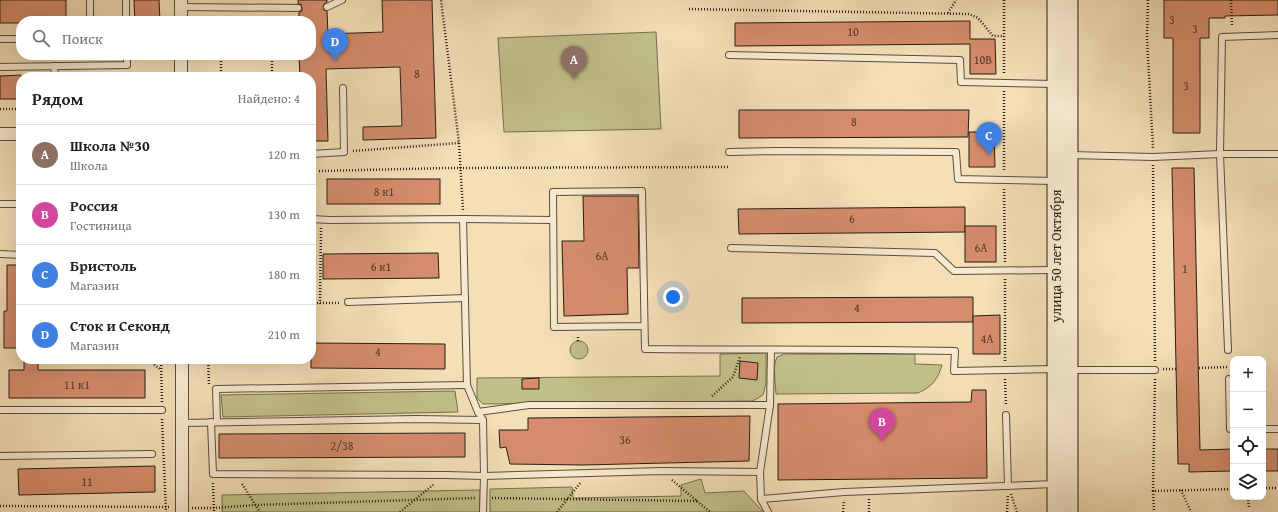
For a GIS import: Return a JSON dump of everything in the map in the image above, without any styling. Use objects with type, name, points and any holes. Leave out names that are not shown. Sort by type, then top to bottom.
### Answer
[{"type":"street","name":"улица 50 лет Октября","points":[[1056,0],[1063,84]]},
{"type":"street","name":"улица 50 лет Октября","points":[[1069,0],[1063,84],[1063,484],[1069,512]]},
{"type":"street","points":[[181,4],[181,16]]},
{"type":"street","points":[[181,60],[181,72]]},
{"type":"street","points":[[0,134],[16,134]]},
{"type":"street","points":[[182,364],[182,512]]},
{"type":"street","name":"улица 50 лет Октября","points":[[1056,512],[1063,484]]},
{"type":"lane","points":[[90,0],[90,16]]},
{"type":"lane","points":[[126,0],[126,16]]},
{"type":"lane","points":[[327,7],[342,0]]},
{"type":"lane","points":[[181,4],[298,8]]},
{"type":"lane","points":[[1228,350],[1220,154],[1222,37],[1278,35]]},
{"type":"lane","points":[[0,39],[16,39]]},
{"type":"lane","points":[[729,55],[960,60],[961,82],[1063,84]]},
{"type":"lane","points":[[0,66],[127,65],[127,60]]},
{"type":"lane","points":[[54,66],[55,72]]},
{"type":"lane","points":[[316,154],[344,152],[343,88]]},
{"type":"lane","points":[[729,152],[956,152],[958,179],[1063,180]]},
{"type":"lane","points":[[1063,154],[1153,157],[1220,154],[1278,154]]},
{"type":"lane","points":[[644,326],[554,327],[553,192],[642,191],[645,349],[840,349],[955,351],[954,371],[1005,369],[1155,370]]},
{"type":"lane","points":[[0,204],[16,204]]},
{"type":"lane","points":[[316,219],[553,220]]},
{"type":"lane","points":[[464,219],[467,385],[478,412],[483,420],[483,512]]},
{"type":"lane","points":[[731,248],[935,253],[954,270],[1063,270]]},
{"type":"lane","points":[[0,254],[16,254]]},
{"type":"lane","points":[[348,302],[465,298]]},
{"type":"lane","points":[[768,512],[761,499],[760,472],[770,405],[771,350]]},
{"type":"lane","points":[[1229,379],[1230,429]]},
{"type":"lane","points":[[467,385],[216,389],[213,474],[484,476],[662,471],[760,472]]},
{"type":"lane","points":[[478,412],[529,405],[770,405]]},
{"type":"lane","points":[[0,410],[162,410]]},
{"type":"lane","points":[[1006,415],[1008,486]]},
{"type":"lane","points":[[182,423],[416,419],[483,420]]},
{"type":"lane","points":[[1266,429],[1278,429]]},
{"type":"lane","points":[[0,456],[152,454]]},
{"type":"lane","points":[[761,499],[844,492],[1063,484]]},
{"type":"path","points":[[440,0],[459,143],[464,219]]},
{"type":"path","points":[[948,14],[956,0]]},
{"type":"path","points":[[1004,0],[1006,415]]},
{"type":"path","points":[[1148,0],[1147,39],[1153,157],[1155,370],[1154,512]]},
{"type":"path","points":[[1231,0],[1233,36]]},
{"type":"path","points":[[689,10],[969,14],[978,18],[992,36],[1004,36]]},
{"type":"path","points":[[221,60],[221,72]]},
{"type":"path","points":[[271,72],[272,60]]},
{"type":"path","points":[[0,109],[16,109]]},
{"type":"path","points":[[344,152],[459,143]]},
{"type":"path","points":[[316,171],[460,168],[729,167]]},
{"type":"path","points":[[320,303],[321,219]]},
{"type":"path","points":[[316,303],[348,302]]},
{"type":"path","points":[[704,405],[733,377],[743,349]]},
{"type":"path","points":[[1228,350],[1229,379]]},
{"type":"path","points":[[153,364],[161,370]]},
{"type":"path","points":[[161,364],[166,512]]},
{"type":"path","points":[[1199,368],[1229,367]]},
{"type":"path","points":[[1155,370],[1177,369]]},
{"type":"path","points":[[662,471],[710,512]]},
{"type":"path","points":[[557,512],[589,473]]},
{"type":"path","points":[[213,474],[214,512]]},
{"type":"path","points":[[236,475],[260,512]]},
{"type":"path","points":[[400,512],[446,475]]},
{"type":"path","points":[[1007,512],[1008,486]]},
{"type":"path","points":[[1008,486],[1017,512]]},
{"type":"path","points":[[1266,488],[1278,488]]},
{"type":"path","points":[[1153,491],[1230,489]]},
{"type":"path","points":[[1181,490],[1191,512]]},
{"type":"path","points":[[214,508],[416,499],[484,498],[697,501]]},
{"type":"path","points":[[1248,500],[1249,508]]},
{"type":"path","points":[[0,506],[166,507]]},
{"type":"shaded area","points":[[656,32],[661,129],[504,132],[498,38]]},
{"type":"shaded area","points":[[579,341],[585,344],[588,350],[585,356],[579,359],[573,356],[570,350],[573,344]]},
{"type":"shaded area","points":[[766,353],[766,383],[763,395],[753,401],[483,404],[477,398],[477,378],[720,376],[720,354]]},
{"type":"shaded area","points":[[784,354],[915,354],[915,364],[942,365],[934,382],[918,393],[776,394],[775,363],[777,357]]},
{"type":"shaded area","points":[[455,391],[458,412],[223,417],[221,395]]},
{"type":"shaded area","points":[[701,479],[705,493],[744,491],[763,512],[490,512],[490,489],[572,487],[573,498],[681,496],[681,485]]},
{"type":"shaded area","points":[[480,490],[480,512],[222,512],[222,495]]},
{"type":"building","points":[[0,0],[66,0],[66,16],[16,16],[16,23],[0,23]]},
{"type":"building","points":[[134,0],[159,0],[160,16],[135,16]]},
{"type":"building","points":[[298,0],[327,0],[323,7],[324,10],[327,11],[328,34],[383,32],[382,0],[432,0],[436,138],[363,140],[363,127],[402,126],[400,67],[326,69],[328,141],[316,141],[316,72],[300,72],[299,60],[316,60],[316,16],[299,16],[299,12],[302,11],[302,8],[301,4],[298,4]]},
{"type":"building","points":[[1164,0],[1278,0],[1278,15],[1225,16],[1225,18],[1209,18],[1209,38],[1200,38],[1200,133],[1173,133],[1173,38],[1164,38]]},
{"type":"building","points":[[970,21],[970,39],[995,39],[996,74],[970,74],[970,44],[735,46],[735,23]]},
{"type":"building","points":[[16,75],[16,99],[0,99],[0,76]]},
{"type":"building","points":[[739,110],[969,110],[968,137],[739,138]]},
{"type":"building","points":[[969,132],[994,132],[995,167],[969,167]]},
{"type":"building","points":[[1172,168],[1194,168],[1200,450],[1230,449],[1230,471],[1189,472],[1189,464],[1178,464]]},
{"type":"building","points":[[327,179],[440,179],[440,204],[327,204]]},
{"type":"building","points":[[583,196],[638,196],[639,268],[627,268],[628,314],[564,316],[562,241],[584,241]]},
{"type":"building","points":[[965,207],[965,232],[739,234],[738,209]]},
{"type":"building","points":[[965,226],[996,226],[996,262],[965,262]]},
{"type":"building","points":[[438,253],[439,278],[323,279],[323,254]]},
{"type":"building","points":[[7,265],[16,265],[16,348],[4,348],[4,311],[7,311]]},
{"type":"building","points":[[973,297],[973,322],[742,323],[742,298]]},
{"type":"building","points":[[1000,315],[1000,354],[973,354],[973,316]]},
{"type":"building","points":[[316,343],[445,344],[445,369],[311,368],[311,364],[316,364]]},
{"type":"building","points":[[740,361],[758,363],[757,380],[739,378]]},
{"type":"building","points":[[24,364],[38,364],[38,370],[145,370],[145,398],[9,398],[9,370],[24,370]]},
{"type":"building","points":[[539,378],[539,389],[522,389],[522,379]]},
{"type":"building","points":[[972,390],[986,390],[987,478],[778,480],[778,404],[971,402]]},
{"type":"building","points":[[750,416],[749,461],[583,465],[510,464],[506,447],[500,448],[499,430],[528,430],[528,418]]},
{"type":"building","points":[[465,433],[465,457],[219,458],[219,434]]},
{"type":"building","points":[[1266,449],[1278,449],[1278,471],[1266,471]]},
{"type":"building","points":[[155,466],[155,492],[19,495],[18,469]]},
{"type":"place","name":"Сток и Секонд","points":[[335,61]]},
{"type":"place","name":"Школа №30","points":[[574,79]]},
{"type":"place","name":"Бристоль","points":[[989,155]]},
{"type":"place","name":"Россия","points":[[882,441]]}]
